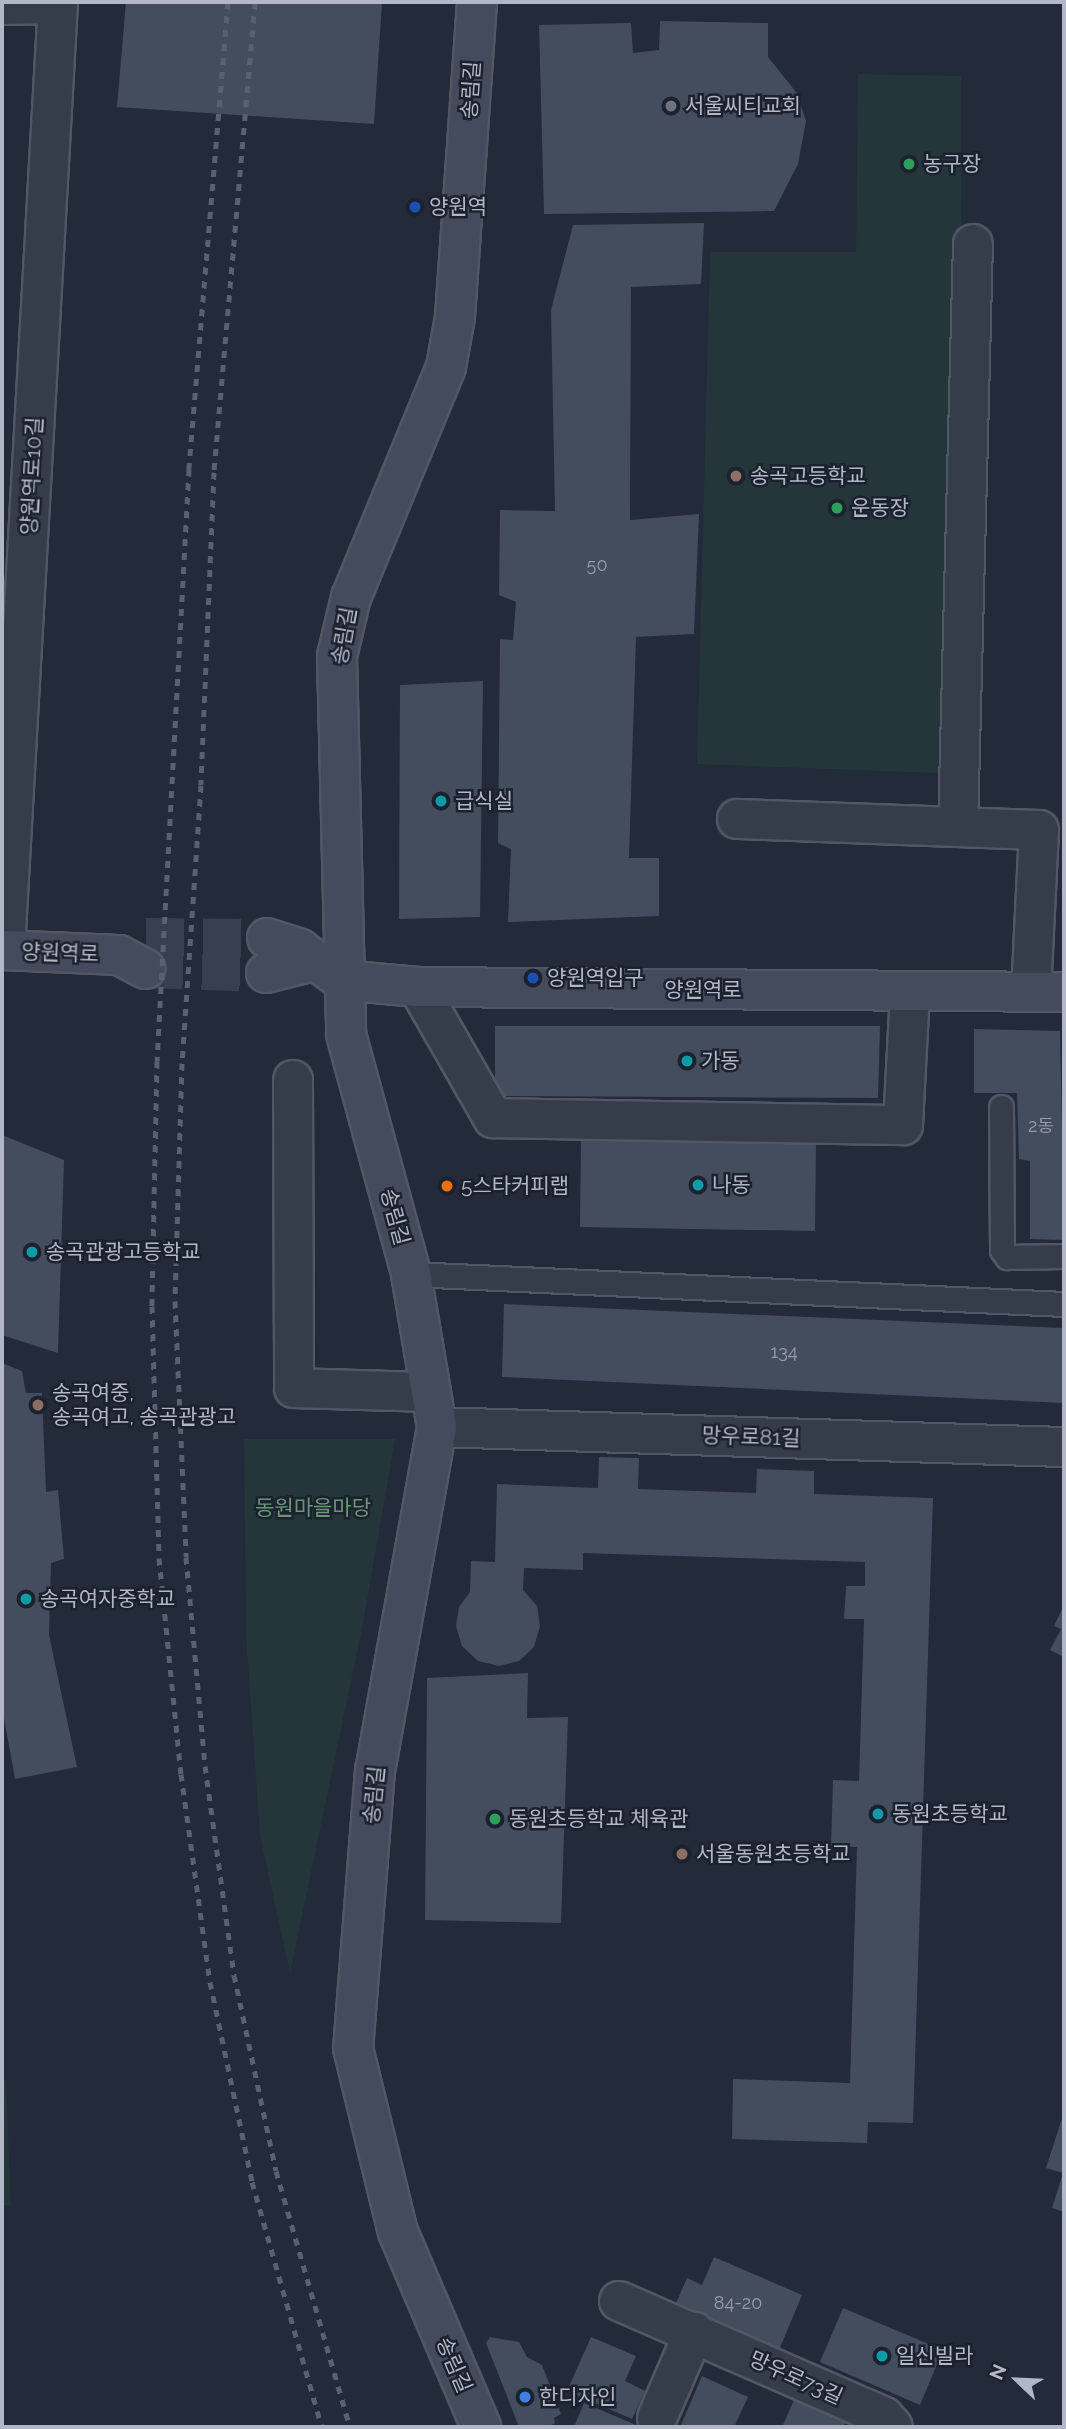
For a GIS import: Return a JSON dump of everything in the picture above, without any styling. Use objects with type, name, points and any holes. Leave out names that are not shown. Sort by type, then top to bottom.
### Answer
[{"type":"street","name":"송림길","points":[[477,2],[455,317],[446,367],[355,585],[337,656],[328,970],[411,1274],[434,1409],[375,1770],[353,2048],[398,2232],[481,2427]]},
{"type":"street","points":[[2,5],[57,3]]},
{"type":"street","name":"양원역로10길","points":[[4,950],[57,3]]},
{"type":"street","points":[[958,827],[973,244]]},
{"type":"street","points":[[737,818],[1039,830],[1050,904],[1047,992]]},
{"type":"street","points":[[267,955],[295,946],[328,970]]},
{"type":"street","name":"양원역로","points":[[4,950],[137,954]]},
{"type":"street","name":"양원역로","points":[[328,970],[418,988],[1047,992]]},
{"type":"street","points":[[418,988],[493,1118],[903,1125],[910,991]]},
{"type":"street","name":"망우로81길","points":[[293,1080],[294,1388],[434,1409],[1064,1447]]},
{"type":"street","name":"망우로73길","points":[[619,2301],[884,2417],[893,2427]]},
{"type":"street","points":[[657,2418],[694,2332]]},
{"type":"lane","points":[[1001,1107],[1002,1250],[1007,1257],[1064,1256]]},
{"type":"lane","points":[[411,1274],[1064,1304]]},
{"type":"green space","name":"운동장","points":[[858,74],[961,76],[963,774],[697,764],[710,252],[856,252]]},
{"type":"green space","name":"동원마을마당","points":[[244,1439],[395,1439],[363,1624],[290,1973],[260,1836],[246,1634]]},
{"type":"green space","points":[[6,2079],[11,2205],[2,2205],[2,2080]]},
{"type":"building","points":[[126,2],[382,2],[374,124],[117,107]]},
{"type":"building","name":"서울씨티교회","points":[[660,21],[768,23],[768,57],[796,92],[806,121],[798,164],[774,211],[544,214],[539,25],[631,23],[633,53],[659,50]]},
{"type":"building","name":"송곡고등학교","points":[[704,223],[701,284],[631,287],[630,520],[699,514],[694,634],[636,637],[629,858],[659,858],[659,916],[508,922],[511,849],[498,843],[500,639],[513,640],[516,602],[499,595],[500,510],[555,511],[551,310],[573,225]]},
{"type":"building","name":"급식실","points":[[483,681],[480,917],[399,919],[400,685]]},
{"type":"building","name":"가동","points":[[495,1026],[880,1026],[878,1098],[495,1096]]},
{"type":"building","points":[[974,1029],[1060,1031],[1064,1240],[1030,1239],[1030,1161],[1019,1159],[1017,1093],[974,1093]]},
{"type":"building","name":"송곡관광고등학교","points":[[2,1135],[64,1160],[58,1353],[2,1335]]},
{"type":"building","name":"나동","points":[[581,1137],[816,1143],[815,1231],[580,1227]]},
{"type":"building","points":[[504,1304],[1064,1328],[1064,1403],[502,1377]]},
{"type":"building","name":"송곡여자중학교","points":[[2,1363],[22,1371],[26,1393],[42,1393],[46,1492],[58,1490],[64,1559],[51,1563],[49,1635],[77,1767],[15,1779],[2,1707]]},
{"type":"building","name":"동원초등학교","points":[[599,1457],[639,1458],[638,1489],[756,1493],[757,1469],[814,1471],[814,1494],[933,1498],[913,2123],[868,2122],[867,2143],[732,2139],[733,2079],[850,2083],[857,1847],[831,1846],[833,1780],[859,1781],[864,1619],[844,1619],[846,1586],[865,1586],[865,1562],[583,1553],[583,1570],[524,1568],[523,1590],[537,1606],[540,1626],[534,1647],[519,1661],[499,1666],[478,1661],[462,1646],[456,1626],[459,1607],[470,1592],[471,1561],[495,1562],[497,1484],[598,1488]]},
{"type":"building","points":[[1064,1605],[1064,1657],[1050,1650],[1061,1629],[1054,1626]]},
{"type":"building","name":"동원초등학교 체육관","points":[[528,1673],[527,1718],[568,1717],[561,1923],[425,1920],[427,1678]]},
{"type":"building","points":[[1064,2112],[1064,2212],[1052,2208],[1063,2173],[1046,2168]]},
{"type":"building","points":[[714,2257],[802,2295],[777,2355],[673,2310],[687,2278],[702,2285]]},
{"type":"building","name":"일신빌라","points":[[843,2308],[943,2350],[920,2405],[820,2362]]},
{"type":"building","points":[[490,2337],[519,2342],[527,2357],[542,2365],[561,2414],[554,2418],[555,2423],[548,2427],[519,2427],[486,2343]]},
{"type":"building","points":[[591,2337],[636,2356],[625,2381],[645,2391],[632,2419],[567,2391]]},
{"type":"building","points":[[702,2376],[748,2397],[734,2427],[680,2427]]},
{"type":"building","points":[[794,2400],[846,2422],[843,2427],[782,2427]]},
{"type":"building","points":[[584,2403],[641,2427],[574,2427]]},
{"type":"tunnel","points":[[146,937],[267,938]]},
{"type":"tunnel","points":[[145,969],[266,973]]},
{"type":"railway","points":[[228,2],[189,469],[157,1061],[152,1306],[159,1558],[181,1774],[210,1982],[252,2182],[322,2427]]},
{"type":"railway","points":[[255,2],[214,472],[201,785],[182,1063],[175,1301],[186,1557],[205,1766],[234,1975],[276,2171],[350,2427]]},
{"type":"place","name":"서울씨티교회","points":[[671,106]]},
{"type":"place","name":"농구장","points":[[909,164]]},
{"type":"place","name":"양원역","points":[[415,207]]},
{"type":"place","name":"송곡고등학교","points":[[736,476]]},
{"type":"place","name":"운동장","points":[[837,508]]},
{"type":"place","name":"급식실","points":[[441,801]]},
{"type":"place","name":"양원역입구","points":[[533,978]]},
{"type":"place","name":"가동","points":[[687,1061]]},
{"type":"place","name":"나동","points":[[698,1185]]},
{"type":"place","name":"5스타커피랩","points":[[447,1186]]},
{"type":"place","name":"송곡관광고등학교","points":[[32,1252]]},
{"type":"place","name":"송곡여중, 송곡여고, 송곡관광고","points":[[38,1405]]},
{"type":"place","name":"송곡여자중학교","points":[[26,1599]]},
{"type":"place","name":"동원초등학교","points":[[878,1814]]},
{"type":"place","name":"동원초등학교 체육관","points":[[495,1819]]},
{"type":"place","name":"서울동원초등학교","points":[[682,1854]]},
{"type":"place","name":"일신빌라","points":[[882,2356]]},
{"type":"place","name":"한디자인","points":[[525,2397]]}]
